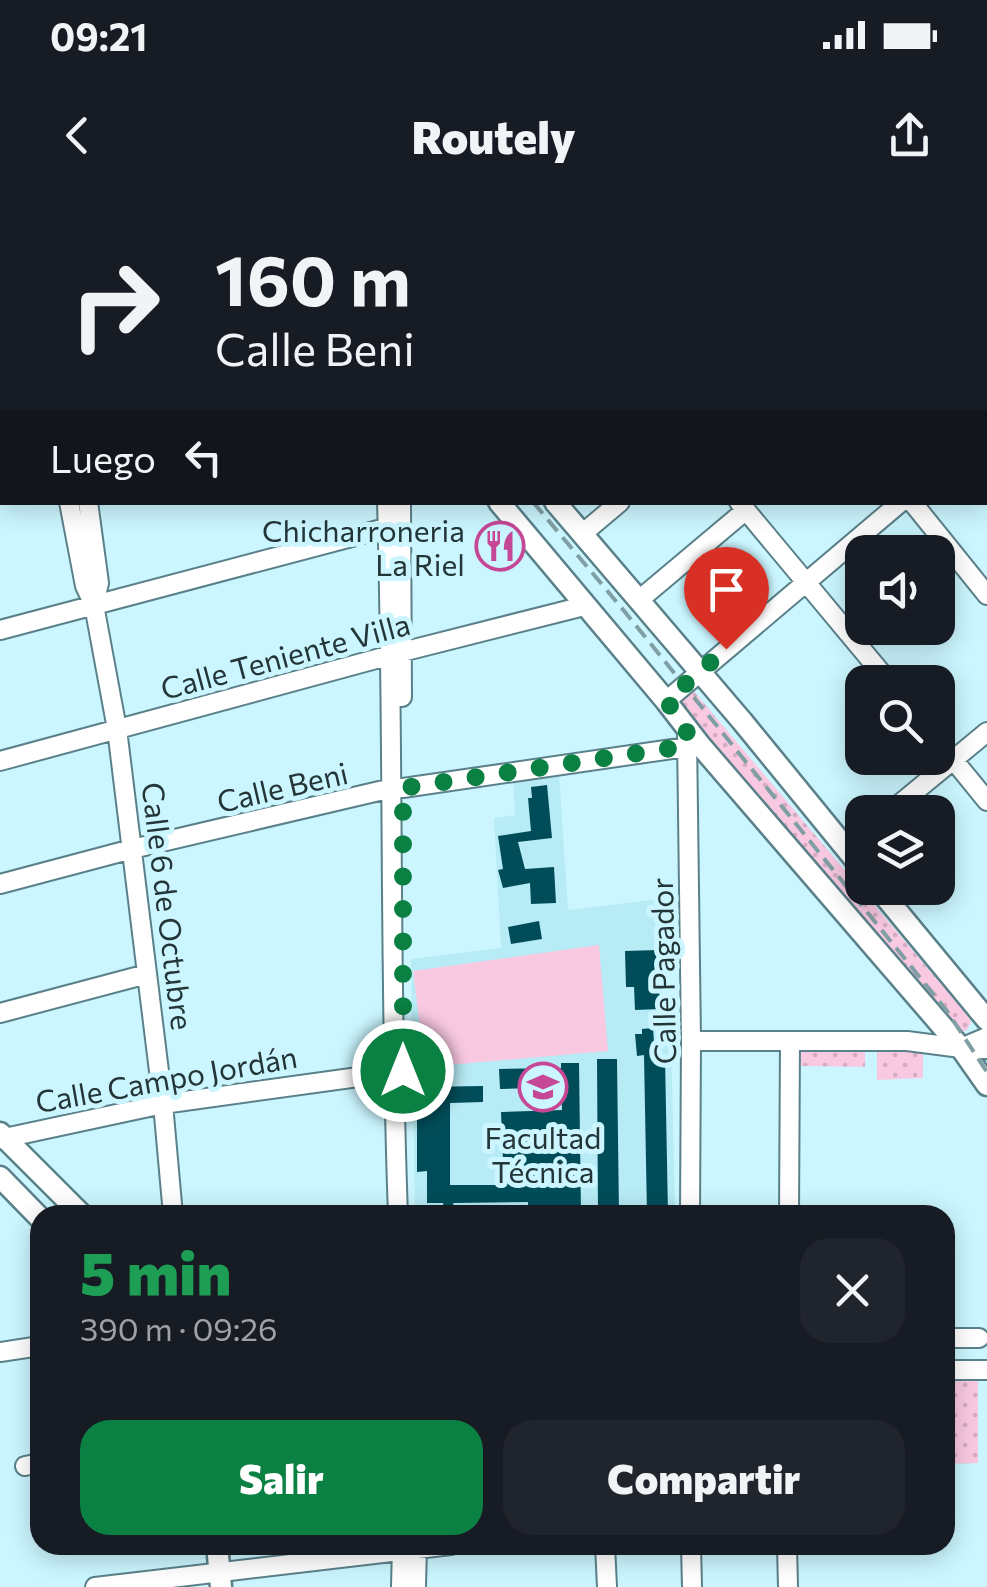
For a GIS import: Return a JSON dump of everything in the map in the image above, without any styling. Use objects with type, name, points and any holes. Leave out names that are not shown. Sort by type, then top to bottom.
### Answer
[{"type":"main road","points":[[502,505],[666,701],[691,739],[961,1048],[987,1085]]},
{"type":"main road","points":[[558,505],[700,672],[845,832]]},
{"type":"main road","points":[[892,905],[987,1020]]},
{"type":"main road","points":[[961,1048],[987,1048]]},
{"type":"main road","points":[[2,1137],[72,1205]]},
{"type":"main road","points":[[0,1176],[30,1208]]},
{"type":"street","points":[[70,505],[85,586],[94,605]]},
{"type":"street","points":[[88,505],[99,583],[94,605]]},
{"type":"street","points":[[389,505],[395,526],[398,1205]]},
{"type":"street","points":[[395,526],[401,505]]},
{"type":"street","points":[[582,534],[616,505]]},
{"type":"street","points":[[666,701],[897,505]]},
{"type":"street","points":[[914,505],[987,595]]},
{"type":"street","points":[[639,600],[742,506],[875,665]]},
{"type":"street","points":[[0,630],[395,526]]},
{"type":"street","name":"Calle 6 de Octubre","points":[[94,605],[117,729],[164,1104],[172,1205]]},
{"type":"street","name":"Calle Teniente Villa","points":[[0,761],[395,653],[584,606]]},
{"type":"street","points":[[955,758],[987,732]]},
{"type":"street","name":"Calle Beni","points":[[0,884],[398,788],[691,739]]},
{"type":"street","name":"Calle Pagador","points":[[690,1205],[691,739]]},
{"type":"street","points":[[955,762],[987,800]]},
{"type":"street","points":[[911,795],[935,775]]},
{"type":"street","points":[[0,1013],[147,974]]},
{"type":"street","points":[[691,1042],[907,1041],[961,1048],[987,1037]]},
{"type":"street","points":[[789,1205],[790,1041]]},
{"type":"street","points":[[398,1071],[407,1205]]},
{"type":"street","name":"Calle Campo Jordán","points":[[2,1137],[164,1104],[398,1071]]},
{"type":"street","points":[[955,1338],[979,1338]]},
{"type":"street","points":[[0,1352],[30,1348]]},
{"type":"street","points":[[0,1364],[30,1360]]},
{"type":"street","points":[[955,1370],[987,1370]]},
{"type":"street","points":[[95,1587],[221,1579],[367,1555]]},
{"type":"street","points":[[401,1587],[408,1555]]},
{"type":"street","points":[[411,1555],[416,1587]]},
{"type":"street","points":[[606,1555],[608,1587]]},
{"type":"street","points":[[690,1555],[692,1587]]},
{"type":"street","points":[[787,1555],[788,1587]]},
{"type":"shaded area","points":[[692,689],[845,870],[845,904],[677,708],[680,694]]},
{"type":"shaded area","name":"Facultad Técnica","points":[[559,772],[568,910],[668,898],[675,1205],[415,1205],[411,959],[501,948],[494,818],[515,815],[513,779]]},
{"type":"shaded area","points":[[846,905],[874,905],[968,1016],[971,1022],[967,1030],[956,1034]]},
{"type":"shaded area","points":[[599,945],[608,1051],[425,1067],[413,971]]},
{"type":"shaded area","points":[[801,1048],[865,1048],[865,1067],[801,1066]]},
{"type":"shaded area","points":[[877,1050],[923,1050],[923,1078],[877,1080]]},
{"type":"shaded area","points":[[955,1373],[978,1373],[978,1463],[955,1464]]},
{"type":"building","points":[[547,785],[552,838],[518,842],[525,869],[554,867],[556,903],[531,904],[530,883],[503,888],[498,870],[503,869],[498,836],[531,831],[531,787]]},
{"type":"building","points":[[539,921],[542,939],[511,944],[508,927]]},
{"type":"building","points":[[658,950],[660,1009],[635,1010],[634,987],[626,987],[625,951]]},
{"type":"building","points":[[653,1028],[655,1057],[665,1057],[668,1205],[647,1205],[644,1055],[637,1056],[635,1034],[642,1034],[642,1029]]},
{"type":"building","points":[[597,1059],[617,1059],[619,1205],[598,1205]]},
{"type":"building","points":[[561,1063],[579,1063],[581,1205],[427,1203],[427,1171],[417,1172],[417,1117],[423,1117],[423,1087],[483,1086],[483,1102],[450,1103],[450,1185],[504,1185],[501,1112],[562,1110],[561,1087],[500,1089],[499,1069],[561,1068]]},
{"type":"railway","points":[[536,505],[947,1011],[987,1072]]},
{"type":"place","name":"Chicharroneria La Riel","points":[[500,546]]},
{"type":"place","name":"Facultad Técnica","points":[[543,1087]]},
{"type":"route","points":[[403,1071],[403,788],[686,746],[687,726],[666,701],[726,649]]}]
